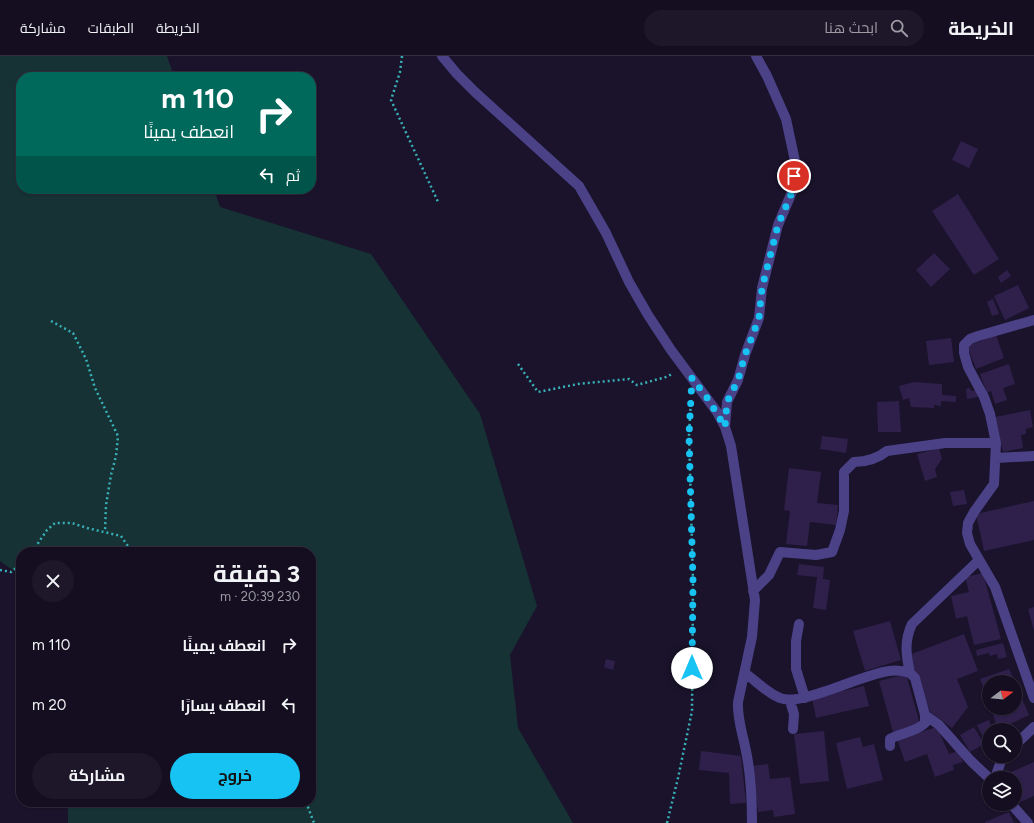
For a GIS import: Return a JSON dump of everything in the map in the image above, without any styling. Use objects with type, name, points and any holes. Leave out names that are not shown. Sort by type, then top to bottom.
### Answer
[{"type":"street","points":[[442,56],[475,92],[579,186],[606,233],[629,282],[648,315],[708,399],[725,427],[731,446],[755,600],[752,637],[739,696],[738,713],[750,774],[752,823]]},
{"type":"street","points":[[725,427],[727,402],[738,380],[745,355],[759,318],[762,288],[778,225],[792,192],[795,161],[786,119],[756,56]]},
{"type":"street","points":[[1034,320],[978,336],[970,339],[964,345],[964,353],[968,367],[984,397],[990,414],[996,443],[994,484],[974,512],[968,523],[967,533],[970,544],[995,588],[1034,698]]},
{"type":"street","points":[[753,591],[769,575],[780,552],[816,555],[832,552],[840,530],[844,511],[844,472],[854,462],[866,462],[887,451],[945,443],[996,443]]},
{"type":"street","points":[[996,458],[1034,456]]},
{"type":"street","points":[[890,746],[890,739],[921,728],[925,723],[925,716],[915,678],[910,673],[906,648],[908,631],[912,624],[979,560]]},
{"type":"street","points":[[799,624],[796,641],[796,669],[806,698]]},
{"type":"street","points":[[745,673],[773,695],[780,699],[790,701],[806,698],[868,675],[890,671],[910,673]]},
{"type":"street","points":[[790,701],[794,714],[793,729]]},
{"type":"street","points":[[925,716],[939,725],[982,771]]},
{"type":"street","points":[[1022,739],[1034,726]]},
{"type":"street","points":[[1017,811],[1028,823]]},
{"type":"path","points":[[402,56],[400,72],[392,100],[439,204]]},
{"type":"path","points":[[51,321],[73,333],[86,359],[95,388],[118,436],[116,456],[106,505],[105,532]]},
{"type":"path","points":[[518,364],[538,392],[578,384],[629,379],[637,385],[666,377],[685,368]]},
{"type":"path","points":[[667,823],[692,711],[693,582],[689,435],[692,378]]},
{"type":"path","points":[[35,547],[47,530],[55,523],[72,523],[121,536],[129,547]]},
{"type":"path","points":[[0,570],[11,572],[16,568]]},
{"type":"path","points":[[308,807],[314,823]]},
{"type":"green space","points":[[0,56],[167,56],[172,72],[16,72],[16,194],[216,194],[220,207],[371,254],[480,414],[537,606],[510,655],[518,728],[573,823],[68,823],[68,807],[316,807],[316,547],[16,547],[16,572],[0,561]]},
{"type":"building","points":[[961,141],[978,149],[969,168],[952,160]]},
{"type":"building","points":[[958,194],[999,259],[974,275],[932,211]]},
{"type":"building","points":[[934,253],[950,269],[931,287],[916,270]]},
{"type":"building","points":[[1007,270],[1011,276],[1001,283],[998,277]]},
{"type":"building","points":[[1018,285],[1029,308],[1005,320],[994,296]]},
{"type":"building","points":[[993,299],[999,314],[992,316],[987,302]]},
{"type":"building","points":[[996,335],[1004,358],[976,369],[967,346]]},
{"type":"building","points":[[951,338],[954,362],[929,365],[926,341]]},
{"type":"building","points":[[1009,364],[1015,384],[1003,388],[1007,400],[995,404],[991,391],[987,393],[980,374]]},
{"type":"building","points":[[914,382],[942,384],[942,395],[956,396],[956,402],[941,401],[941,406],[934,405],[934,408],[911,407],[909,398],[903,400],[899,386]]},
{"type":"building","points":[[970,388],[971,391],[977,390],[978,397],[967,399],[966,389]]},
{"type":"building","points":[[899,401],[901,432],[878,432],[877,402]]},
{"type":"building","points":[[1030,410],[1033,427],[1026,429],[1026,434],[1021,435],[1023,448],[1003,452],[995,417]]},
{"type":"building","points":[[822,436],[848,439],[846,453],[820,449]]},
{"type":"building","points":[[939,448],[942,459],[935,469],[937,477],[925,481],[917,454]]},
{"type":"building","points":[[789,468],[821,472],[817,503],[838,505],[836,525],[810,522],[807,546],[786,544],[790,511],[784,510]]},
{"type":"building","points":[[964,490],[967,504],[953,506],[950,492]]},
{"type":"building","points":[[1034,501],[1034,540],[984,551],[976,514]]},
{"type":"building","points":[[799,564],[824,567],[823,579],[830,580],[826,610],[813,608],[817,577],[797,575]]},
{"type":"building","points":[[983,573],[1001,639],[974,645],[967,616],[956,619],[951,596],[969,592],[965,577]]},
{"type":"building","points":[[1034,607],[1034,631],[1028,609]]},
{"type":"building","points":[[890,621],[901,660],[865,671],[853,631]]},
{"type":"building","points":[[964,634],[978,671],[957,679],[968,707],[952,728],[930,712],[909,655]]},
{"type":"building","points":[[1003,643],[1007,657],[998,659],[997,654],[990,656],[989,653],[977,656],[976,650]]},
{"type":"building","points":[[606,659],[615,661],[613,670],[604,667]]},
{"type":"building","points":[[1009,669],[1012,675],[992,675]]},
{"type":"building","points":[[906,674],[920,724],[893,732],[879,681]]},
{"type":"building","points":[[864,686],[869,706],[816,718],[812,698]]},
{"type":"building","points":[[1022,699],[1029,715],[1012,723],[996,723],[993,715],[1022,715]]},
{"type":"building","points":[[989,720],[990,723],[982,723],[982,735],[977,725]]},
{"type":"building","points":[[937,727],[949,754],[959,751],[963,762],[953,765],[954,770],[935,777],[927,754],[905,762],[897,739]]},
{"type":"building","points":[[974,727],[982,741],[982,745],[970,752],[960,735]]},
{"type":"building","points":[[824,731],[829,781],[800,784],[794,734]]},
{"type":"building","points":[[860,737],[863,747],[874,744],[883,780],[847,789],[836,743]]},
{"type":"building","points":[[701,751],[741,756],[746,803],[730,804],[729,773],[699,770]]},
{"type":"building","points":[[1034,762],[1034,796],[1022,801],[1022,771],[1014,771]]},
{"type":"building","points":[[768,764],[770,779],[790,777],[795,814],[774,817],[773,810],[758,812],[752,766]]},
{"type":"building","points":[[1009,812],[1014,823],[985,823],[985,822]]},
{"type":"route","points":[[692,668],[693,582],[689,435],[692,378],[717,412],[725,427],[727,402],[738,380],[745,355],[759,318],[762,288],[778,225],[792,192],[794,176]]}]
